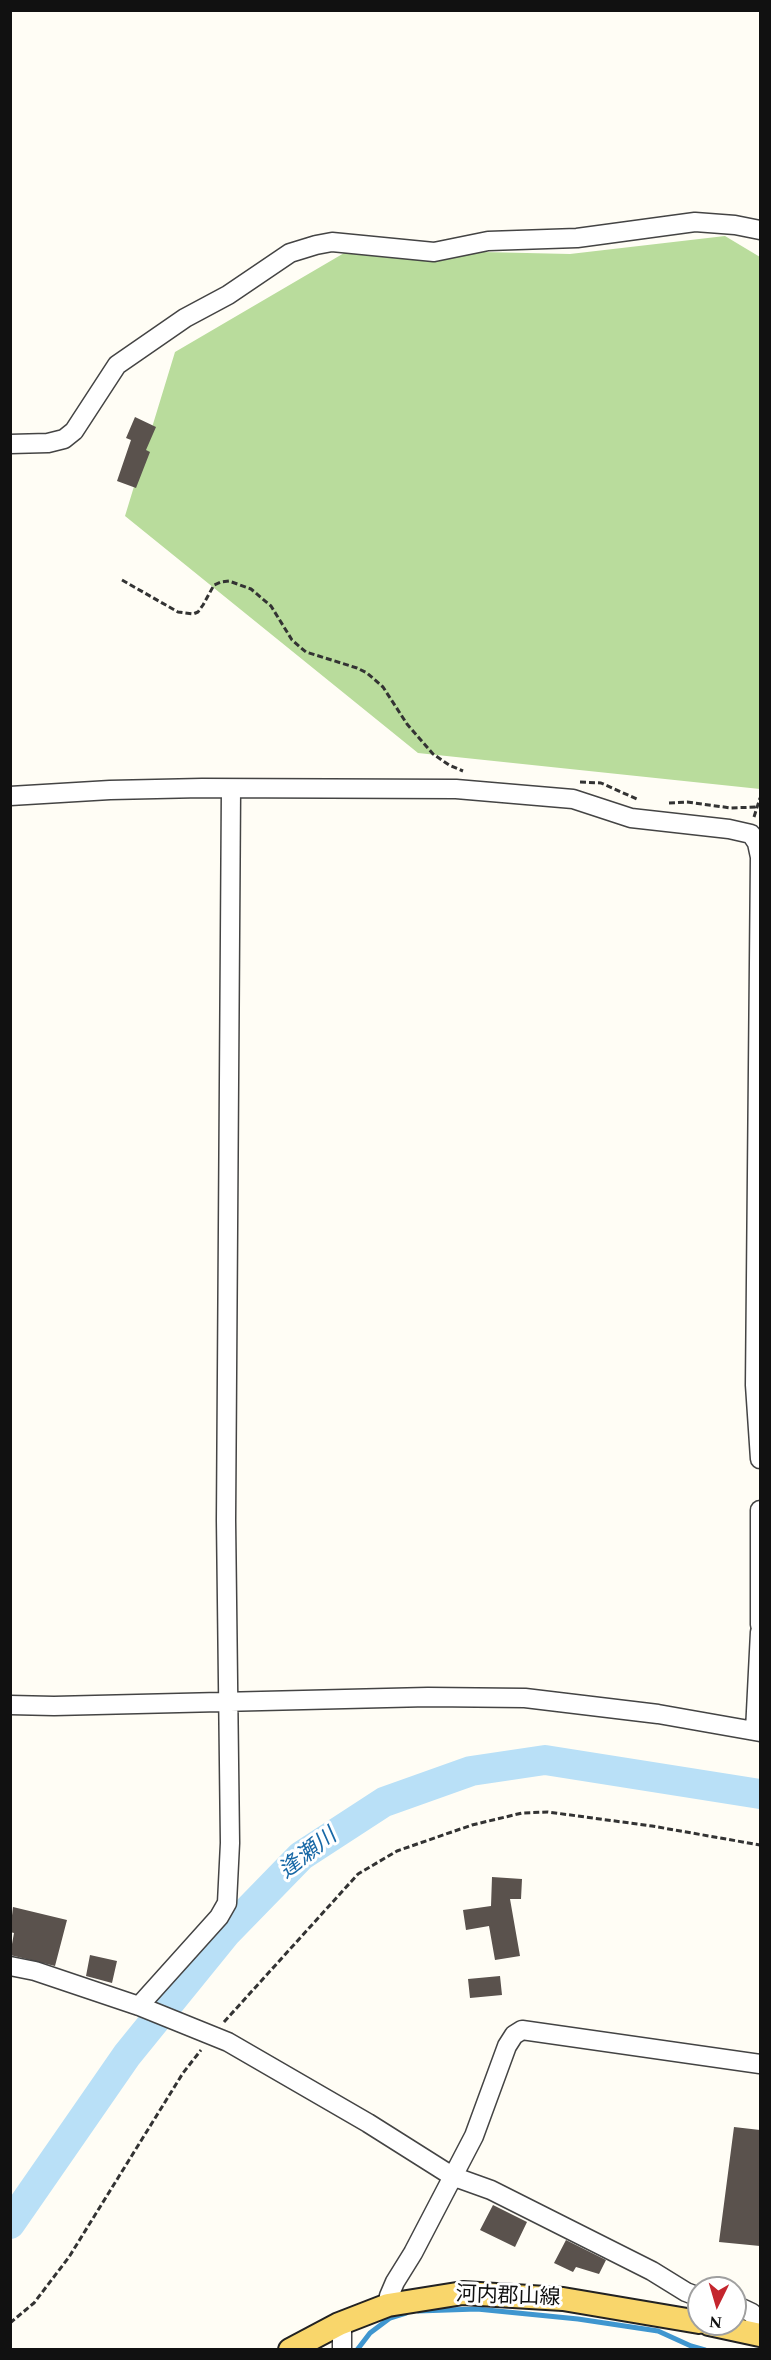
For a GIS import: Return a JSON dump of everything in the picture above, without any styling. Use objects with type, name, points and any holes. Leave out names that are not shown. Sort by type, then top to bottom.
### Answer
[{"type":"main road","name":"河内郡山線","points":[[290,2349],[339,2324],[388,2305],[463,2293],[563,2299],[687,2320]]},
{"type":"street","points":[[10,444],[56,442],[70,435],[117,365],[185,318],[228,295],[291,253],[316,245],[332,242],[434,252],[488,241],[577,238],[695,222],[735,225],[760,230]]},
{"type":"street","points":[[139,2006],[225,1910],[230,1843],[227,1702],[227,1123],[231,789]]},
{"type":"street","points":[[10,796],[110,790],[456,789],[573,799],[631,819],[729,828],[752,834],[760,857],[755,1385],[760,1459]]},
{"type":"street","points":[[760,1510],[760,1625]]},
{"type":"street","points":[[10,1705],[428,1697],[525,1698],[658,1714],[758,1731],[760,1632]]},
{"type":"street","points":[[10,1966],[35,1971],[139,2006],[228,2042],[368,2123],[452,2176],[490,2190],[652,2271],[687,2292]]},
{"type":"street","points":[[388,2305],[395,2282],[413,2253],[474,2136],[507,2046],[514,2035],[522,2030],[760,2064]]},
{"type":"street","points":[[747,2311],[752,2313],[760,2327]]},
{"type":"street","points":[[339,2324],[342,2329],[342,2349]]},
{"type":"path","points":[[122,580],[178,612],[193,614],[198,612],[214,585],[229,582],[251,589],[271,606],[292,640],[300,647],[306,652],[368,673],[383,687],[407,724],[433,754],[449,765],[466,771]]},
{"type":"path","points":[[577,782],[601,783],[645,802]]},
{"type":"path","points":[[664,804],[687,802],[731,808],[756,807]]},
{"type":"path","points":[[10,2323],[34,2303],[69,2257],[209,2034],[358,1874],[397,1851],[472,1825],[522,1813],[548,1812],[652,1826],[760,1845]]},
{"type":"green space","points":[[725,236],[760,257],[760,789],[418,753],[125,516],[175,352],[351,249],[570,254]]},
{"type":"building","points":[[135,417],[156,427],[146,450],[150,452],[136,488],[117,481],[131,440],[126,438]]},
{"type":"building","points":[[492,1877],[522,1879],[521,1899],[510,1899],[520,1956],[495,1960],[489,1926],[466,1930],[463,1910],[491,1906]]},
{"type":"building","points":[[13,1907],[67,1920],[55,1966],[10,1955],[14,1933],[10,1932]]},
{"type":"building","points":[[90,1955],[117,1961],[112,1983],[86,1976]]},
{"type":"building","points":[[500,1976],[502,1995],[470,1998],[468,1979]]},
{"type":"building","points":[[734,2127],[760,2130],[760,2246],[719,2242]]},
{"type":"building","points":[[493,2205],[527,2222],[515,2247],[480,2230]]},
{"type":"building","points":[[566,2240],[606,2260],[599,2274],[576,2267],[573,2272],[554,2263]]},
{"type":"waterway","name":"逢瀬川","points":[[10,2224],[127,2055],[226,1933],[301,1856],[384,1802],[471,1771],[545,1760],[760,1794]]},
{"type":"waterway","points":[[418,2311],[477,2309],[578,2319],[658,2331],[705,2350]]},
{"type":"waterway","points":[[357,2350],[370,2333],[390,2318],[406,2313]]}]
